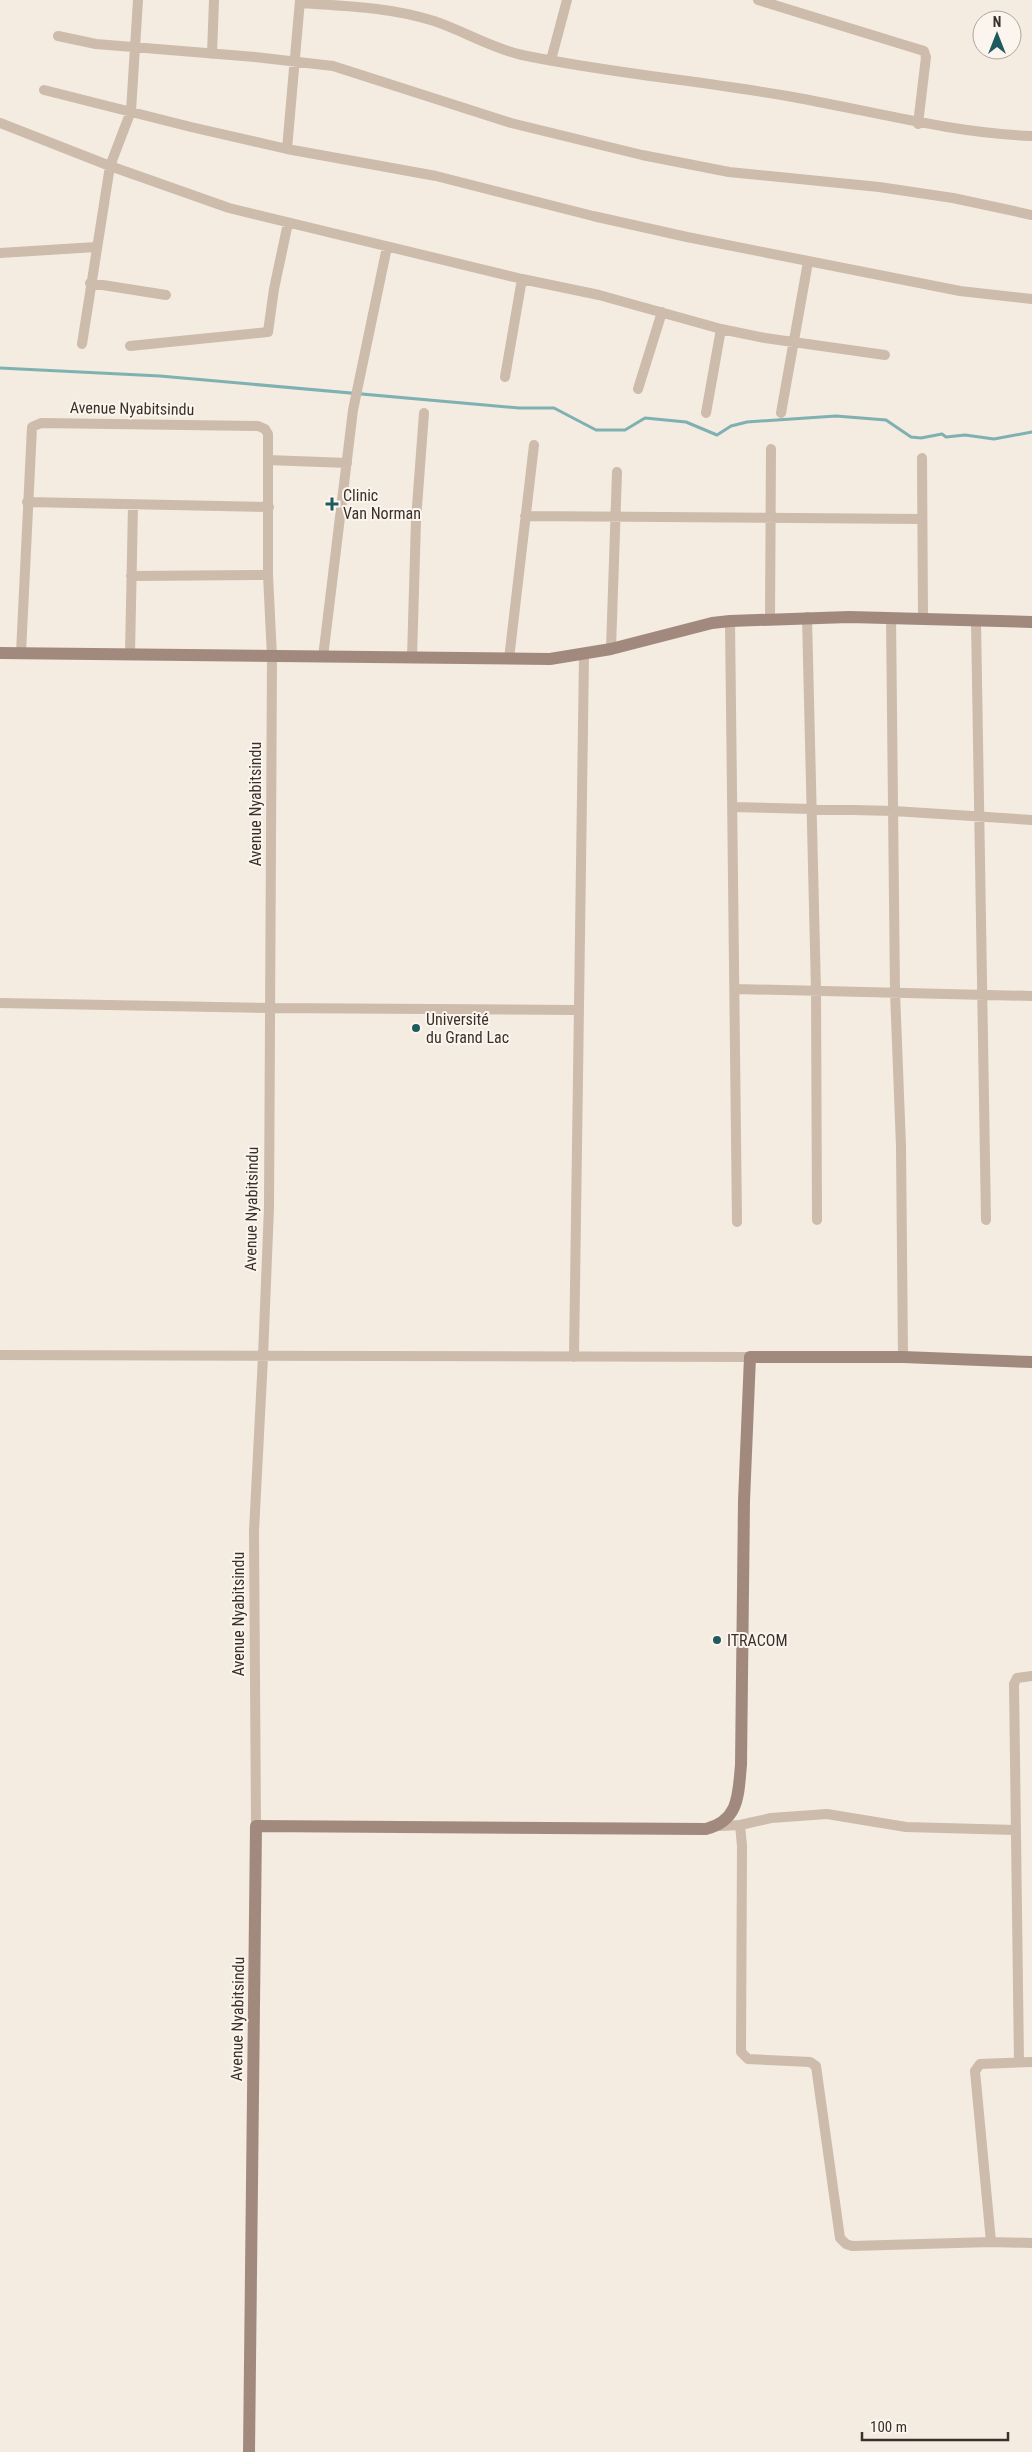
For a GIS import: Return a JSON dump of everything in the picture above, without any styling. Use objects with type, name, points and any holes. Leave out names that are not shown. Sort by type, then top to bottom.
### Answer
[{"type":"street","points":[[82,344],[90,282],[110,166],[131,111],[138,0]]},
{"type":"street","points":[[212,54],[214,0]]},
{"type":"street","points":[[551,60],[567,0]]},
{"type":"street","points":[[758,0],[924,51],[926,57],[918,124]]},
{"type":"street","points":[[287,149],[293,61],[300,2],[381,9],[410,14],[436,21],[492,46],[551,60],[798,98],[918,124],[965,131],[1032,136]]},
{"type":"street","points":[[58,36],[96,44],[332,66],[511,123],[642,155],[729,172],[879,187],[1032,214]]},
{"type":"street","points":[[44,90],[287,149],[436,176],[594,216],[808,262],[960,291],[1032,299]]},
{"type":"street","points":[[0,122],[110,166],[230,208],[522,279],[600,295],[721,329],[765,338],[885,355]]},
{"type":"street","points":[[130,346],[268,332],[274,289],[288,223]]},
{"type":"street","points":[[0,253],[96,247]]},
{"type":"street","points":[[323,657],[353,410],[373,303],[387,247]]},
{"type":"street","points":[[781,413],[808,262]]},
{"type":"street","points":[[505,377],[522,279]]},
{"type":"street","points":[[90,282],[166,295]]},
{"type":"street","points":[[638,389],[662,312]]},
{"type":"street","points":[[706,413],[721,329]]},
{"type":"street","points":[[412,658],[416,520],[424,413]]},
{"type":"street","name":"Avenue Nyabitsindu","points":[[21,653],[30,430],[36,424],[258,426],[265,429],[268,434],[268,575],[272,656],[269,1207],[264,1357],[254,1531],[256,1826],[249,2452]]},
{"type":"street","points":[[509,659],[534,445]]},
{"type":"street","points":[[770,618],[771,449]]},
{"type":"street","points":[[922,458],[923,618]]},
{"type":"street","points":[[268,460],[347,463]]},
{"type":"street","points":[[611,649],[617,472]]},
{"type":"street","points":[[27,502],[133,506],[269,507]]},
{"type":"street","points":[[130,654],[133,506]]},
{"type":"street","points":[[525,516],[922,519]]},
{"type":"street","points":[[131,576],[268,575]]},
{"type":"street","points":[[0,653],[550,659],[584,655],[712,623],[730,621],[806,617],[923,618],[1032,622]]},
{"type":"street","points":[[806,617],[816,991],[817,1220]]},
{"type":"street","points":[[891,618],[895,992],[900,1121],[903,1357]]},
{"type":"street","points":[[730,621],[736,989],[737,1222]]},
{"type":"street","points":[[976,621],[986,1220]]},
{"type":"street","points":[[574,1357],[577,1010],[584,655]]},
{"type":"street","points":[[732,807],[894,811],[1032,820]]},
{"type":"street","points":[[736,989],[1032,996]]},
{"type":"street","points":[[0,1003],[270,1008],[577,1010]]},
{"type":"street","points":[[0,1355],[903,1357],[1032,1362]]},
{"type":"street","points":[[720,1826],[730,1816],[735,1806],[741,1764],[744,1501],[750,1358]]},
{"type":"street","points":[[1019,2062],[1013,1746],[1014,1684],[1017,1678],[1032,1676]]},
{"type":"street","points":[[256,1826],[706,1830],[771,1818],[827,1814],[906,1827],[1016,1830]]},
{"type":"street","points":[[740,1825],[742,1846],[741,2052],[748,2059],[810,2062],[816,2066],[840,2238],[846,2244],[852,2246],[991,2242],[1032,2243]]},
{"type":"street","points":[[991,2242],[975,2071],[980,2064],[1032,2062]]},
{"type":"waterway","points":[[0,368],[160,376],[519,408],[554,408],[596,430],[625,430],[645,418],[686,422],[717,435],[731,426],[747,422],[836,416],[886,420],[911,437],[921,438],[942,434],[946,437],[965,435],[994,439],[1032,432]]},
{"type":"place","name":"Clinic Van Norman","points":[[332,504]]},
{"type":"place","name":"Université du Grand Lac","points":[[416,1028]]},
{"type":"place","name":"ITRACOM","points":[[717,1640]]}]
